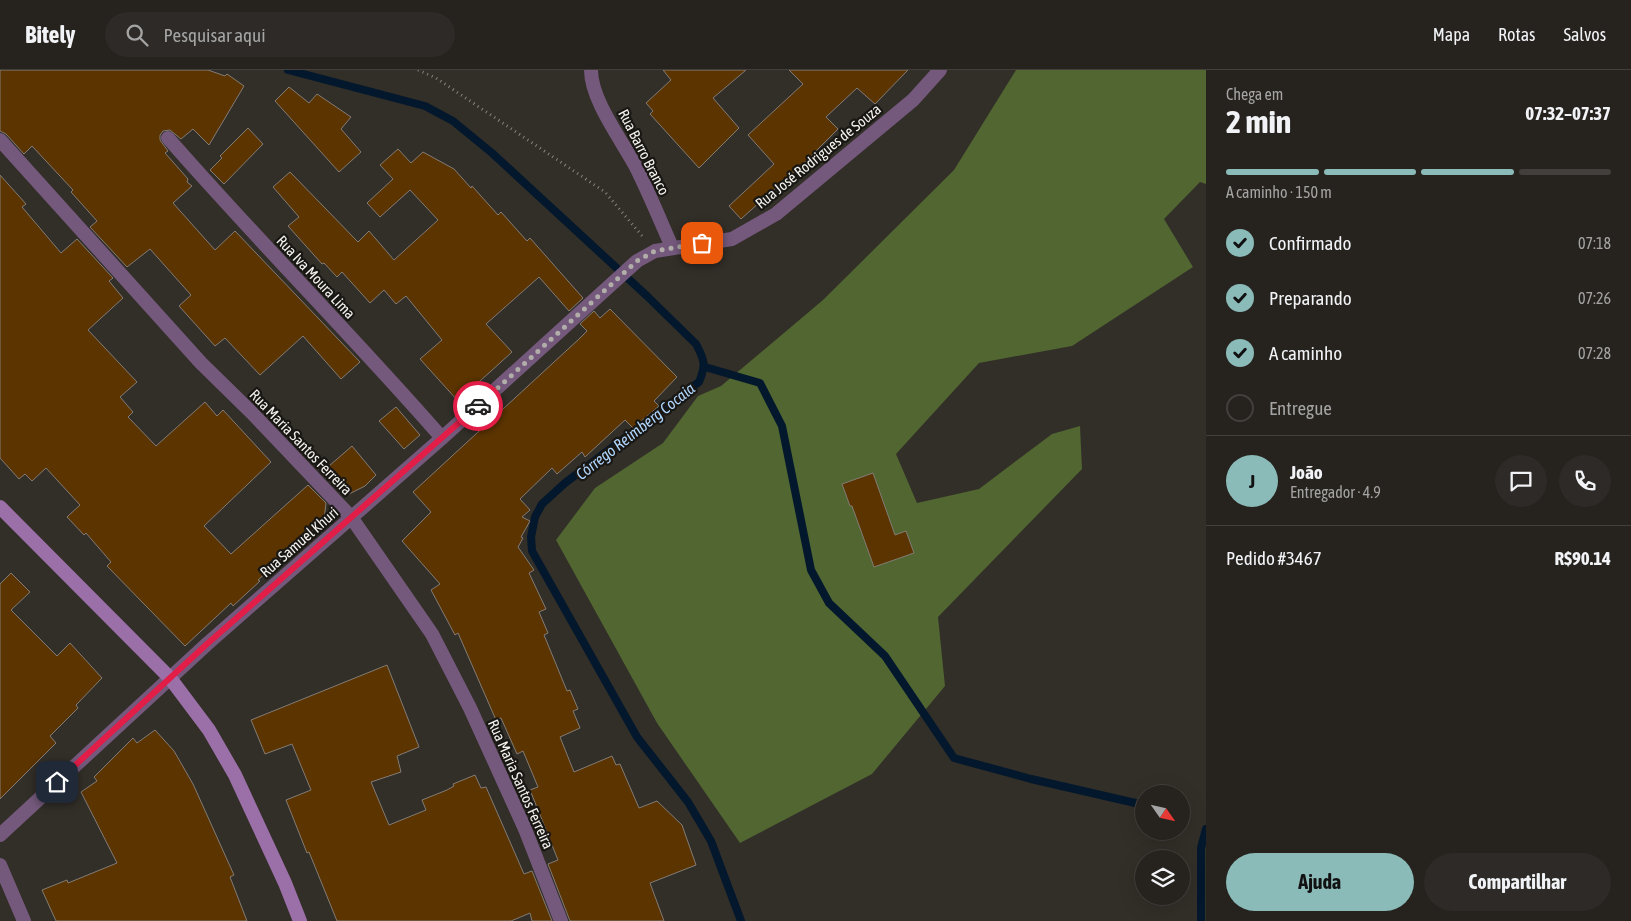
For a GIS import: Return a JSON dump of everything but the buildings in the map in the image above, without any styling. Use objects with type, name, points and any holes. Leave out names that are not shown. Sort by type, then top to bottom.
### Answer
[{"type":"main road","points":[[0,507],[170,678],[209,730],[235,775],[285,883],[300,921]]},
{"type":"street","name":"Rua Barro Branco","points":[[591,70],[591,81],[599,101],[636,168],[672,247]]},
{"type":"street","name":"Rua José Rodrigues de Souza","points":[[672,247],[732,239],[776,214],[913,100],[940,70]]},
{"type":"street","name":"Rua Iva Moura Lima","points":[[168,138],[228,206],[442,438]]},
{"type":"street","name":"Rua Maria Santos Ferreira","points":[[0,140],[201,363],[252,413],[351,518],[432,634],[470,708],[525,829],[561,921]]},
{"type":"street","name":"Rua Samuel Khuri","points":[[0,835],[170,678],[442,438],[637,261],[655,251],[672,247]]},
{"type":"street","points":[[0,864],[24,921]]},
{"type":"path","points":[[418,70],[436,78],[605,192],[655,251]]},
{"type":"green space","points":[[1016,70],[1206,70],[1206,184],[1200,182],[1164,219],[1193,267],[1072,346],[979,363],[896,454],[917,503],[979,489],[1052,434],[1080,426],[1082,469],[938,617],[945,686],[872,774],[740,843],[657,723],[556,540],[595,488],[663,443],[698,396],[721,386],[823,300],[954,170]]},
{"type":"waterway","name":"Córrego Reimberg Cocaia","points":[[288,70],[425,106],[453,121],[492,153],[647,296],[696,344],[704,363],[699,382],[565,483],[542,504],[535,517],[531,537],[532,551],[637,737],[688,802],[711,841],[741,921]]},
{"type":"waterway","points":[[705,367],[760,383],[782,426],[811,570],[829,603],[885,656],[954,758],[1031,779],[1135,803]]},
{"type":"waterway","points":[[1201,921],[1201,848],[1206,829]]},
{"type":"way so far","points":[[478,406],[637,261],[655,251],[702,243]]},
{"type":"route","points":[[57,782],[207,644],[478,406]]}]
